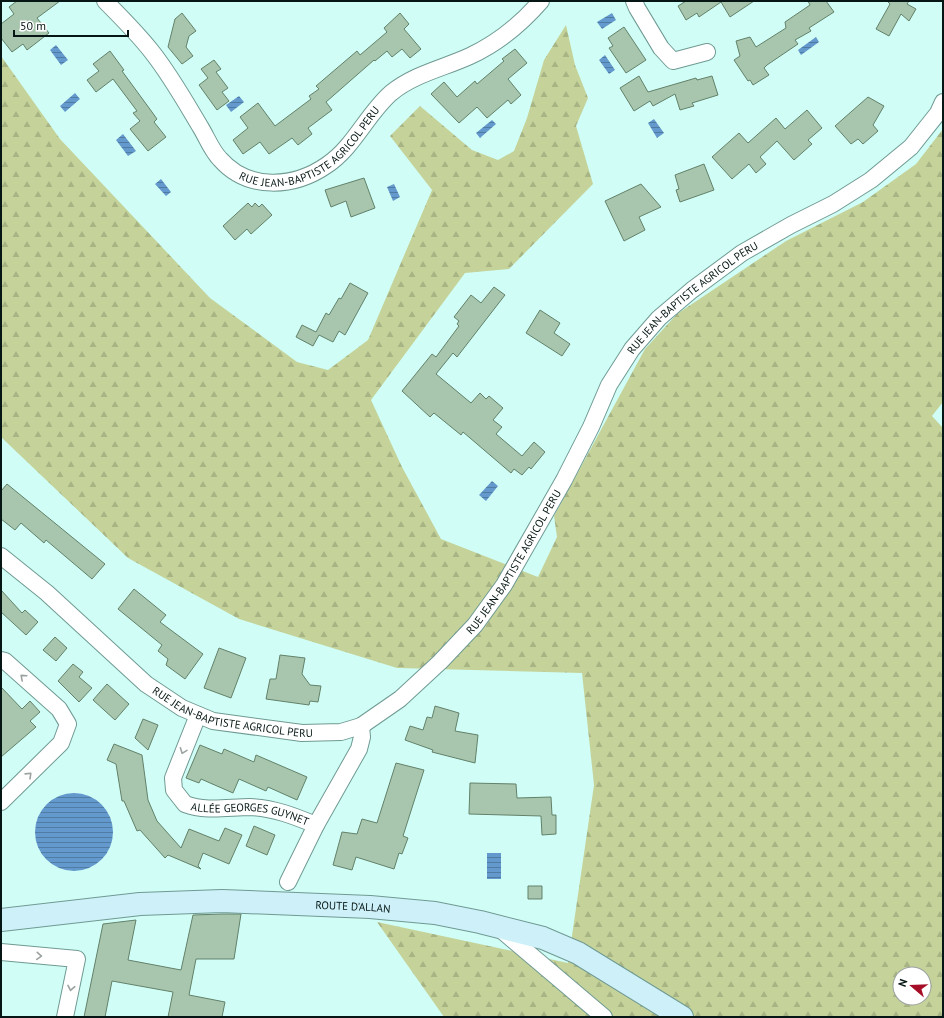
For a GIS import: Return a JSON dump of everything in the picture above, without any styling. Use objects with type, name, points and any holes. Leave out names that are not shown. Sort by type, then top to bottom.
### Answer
[{"type":"street","name":"RUE JEAN-BAPTISTE AGRICOL PERU","points":[[105,1],[152,52],[219,159],[236,173],[252,181],[272,184],[295,181],[327,165],[351,143],[373,113],[391,93],[411,80],[470,56],[499,40],[530,14],[542,1]]},
{"type":"street","points":[[634,1],[661,48],[673,61],[707,52]]},
{"type":"street","name":"RUE JEAN-BAPTISTE AGRICOL PERU","points":[[1,556],[47,593],[146,684],[182,708],[213,720],[302,734],[341,732],[361,726],[400,699],[440,662],[475,625],[504,585],[564,480],[591,427],[609,385],[632,349],[659,318],[692,290],[742,253],[791,225],[833,204],[871,180],[911,147],[938,113],[943,102]]},
{"type":"street","points":[[1,660],[5,661],[59,709],[68,724],[61,743],[1,802]]},
{"type":"street","name":"ALLÉE GEORGES GUYNET","points":[[198,715],[173,778],[174,790],[185,804],[204,809],[251,807],[269,809],[316,824]]},
{"type":"street","points":[[288,882],[316,824],[359,749],[362,737],[361,726]]},
{"type":"street","name":"ROUTE D'ALLAN","points":[[1,920],[140,904],[222,901],[370,907],[435,913],[543,938],[578,953],[682,1017]]},
{"type":"street","points":[[498,927],[604,1017]]},
{"type":"street","points":[[1,952],[77,959],[65,1017]]},
{"type":"green space","points":[[566,25],[575,65],[588,98],[576,126],[593,184],[509,269],[465,273],[371,400],[402,467],[441,539],[538,577],[557,537],[554,516],[645,349],[677,314],[786,241],[863,202],[916,164],[943,129],[943,402],[932,416],[943,428],[943,1017],[444,1017],[377,922],[568,963],[594,785],[582,673],[397,668],[239,619],[128,558],[1,437],[1,56],[60,139],[210,298],[297,362],[328,370],[368,340],[432,190],[390,136],[420,106],[472,150],[498,160],[514,151],[527,118],[544,60]]},
{"type":"water","points":[[612,13],[616,20],[602,29],[597,22]]},
{"type":"water","points":[[816,37],[819,42],[801,55],[798,50]]},
{"type":"water","points":[[56,45],[68,60],[61,65],[50,50]]},
{"type":"water","points":[[605,55],[615,70],[609,74],[599,60]]},
{"type":"water","points":[[75,93],[80,99],[65,112],[60,106]]},
{"type":"water","points":[[239,96],[244,102],[231,112],[226,105]]},
{"type":"water","points":[[654,119],[664,133],[657,138],[648,123]]},
{"type":"water","points":[[492,120],[496,124],[480,138],[476,133]]},
{"type":"water","points":[[123,134],[136,151],[128,156],[116,140]]},
{"type":"water","points":[[161,179],[171,192],[166,196],[155,184]]},
{"type":"water","points":[[394,184],[400,197],[393,201],[387,187]]},
{"type":"water","points":[[492,481],[498,486],[486,501],[479,495]]},
{"type":"water","points":[[74,793],[89,796],[101,805],[110,817],[113,832],[110,847],[101,859],[89,868],[74,871],[59,868],[47,859],[38,847],[35,832],[38,817],[47,805],[59,796]]},
{"type":"water","points":[[487,853],[501,853],[501,879],[487,879]]},
{"type":"building","points":[[17,1],[60,1],[37,18],[49,33],[27,50],[23,44],[12,52],[1,38],[1,24],[14,14],[9,7]]},
{"type":"building","points":[[686,1],[754,1],[730,17],[721,2],[699,17],[697,13],[686,20],[678,6]]},
{"type":"building","points":[[808,1],[826,1],[834,12],[809,28],[811,31],[795,40],[798,44],[767,65],[764,68],[769,75],[753,85],[750,80],[748,81],[734,60],[740,56],[736,41],[750,37],[756,47],[786,28],[785,22],[810,5]]},
{"type":"building","points":[[887,1],[909,1],[907,4],[916,9],[909,21],[901,14],[889,36],[876,29],[890,4]]},
{"type":"building","points":[[182,13],[196,31],[189,36],[186,47],[193,56],[182,64],[168,47],[175,19]]},
{"type":"building","points":[[400,13],[409,24],[404,29],[421,49],[410,58],[402,49],[392,57],[387,51],[375,61],[374,60],[326,102],[332,110],[308,128],[312,134],[298,145],[292,138],[269,154],[260,142],[243,154],[233,140],[248,128],[240,117],[258,103],[275,126],[311,99],[309,96],[319,89],[316,86],[357,51],[360,55],[387,32],[384,28]]},
{"type":"building","points":[[624,27],[646,60],[626,73],[609,48],[613,46],[608,38]]},
{"type":"building","points":[[515,49],[527,63],[508,79],[521,95],[511,104],[508,100],[487,118],[477,107],[459,123],[431,94],[444,82],[457,97],[475,81],[477,84],[504,61],[502,59]]},
{"type":"building","points":[[110,51],[124,70],[122,71],[157,119],[154,122],[166,137],[148,151],[130,129],[140,121],[133,113],[137,111],[113,79],[96,92],[87,80],[99,71],[93,64]]},
{"type":"building","points":[[214,60],[221,69],[216,72],[228,88],[222,92],[229,101],[217,110],[199,85],[208,78],[201,69]]},
{"type":"building","points":[[639,76],[648,92],[696,78],[697,80],[712,76],[718,95],[692,103],[694,106],[680,110],[675,94],[653,106],[650,101],[634,111],[620,88]]},
{"type":"building","points":[[868,97],[884,106],[873,125],[878,131],[863,144],[858,139],[851,144],[835,126]]},
{"type":"building","points":[[807,110],[822,128],[808,140],[812,144],[794,160],[777,141],[760,157],[766,164],[756,173],[749,164],[732,179],[712,157],[739,133],[748,143],[776,118],[785,129]]},
{"type":"building","points":[[704,164],[714,190],[680,202],[676,190],[679,189],[675,175]]},
{"type":"building","points":[[364,178],[375,208],[351,217],[346,201],[331,207],[325,190]]},
{"type":"building","points":[[641,184],[661,207],[639,217],[645,230],[624,241],[605,201]]},
{"type":"building","points":[[248,203],[252,207],[255,203],[259,207],[262,204],[272,215],[251,234],[247,229],[235,240],[223,226]]},
{"type":"building","points":[[350,283],[368,293],[345,335],[339,331],[333,342],[319,335],[313,346],[296,337],[302,325],[316,332],[326,313],[329,315],[339,298],[341,299]]},
{"type":"building","points":[[494,287],[505,295],[457,357],[453,353],[436,374],[471,403],[480,393],[486,399],[489,396],[503,408],[493,420],[502,427],[496,434],[522,456],[534,442],[545,452],[531,469],[529,467],[522,475],[514,469],[511,473],[463,432],[461,435],[434,413],[430,417],[402,391],[432,354],[436,357],[459,326],[457,324],[459,321],[454,317],[471,295],[481,303]]},
{"type":"building","points":[[540,310],[560,323],[554,333],[570,344],[562,356],[526,333]]},
{"type":"building","points":[[7,484],[105,564],[92,579],[46,540],[44,543],[21,523],[15,530],[1,519],[1,491]]},
{"type":"building","points":[[134,589],[166,615],[160,622],[203,654],[185,679],[166,665],[168,659],[158,651],[162,645],[118,609]]},
{"type":"building","points":[[1,590],[22,613],[25,610],[38,622],[26,635],[1,612]]},
{"type":"building","points":[[55,637],[67,648],[56,661],[43,650]]},
{"type":"building","points":[[219,648],[246,658],[231,698],[204,688]]},
{"type":"building","points":[[280,655],[305,658],[302,674],[310,685],[321,686],[318,702],[310,701],[309,705],[266,699],[270,679],[276,679]]},
{"type":"building","points":[[73,664],[83,672],[79,677],[92,688],[79,702],[58,681]]},
{"type":"building","points":[[107,684],[129,704],[115,720],[93,700]]},
{"type":"building","points":[[1,687],[22,709],[30,701],[40,712],[30,721],[36,727],[1,757]]},
{"type":"building","points":[[435,706],[459,713],[455,731],[478,735],[475,763],[432,752],[433,750],[405,740],[410,726],[423,730],[427,717],[432,718]]},
{"type":"building","points":[[143,719],[158,725],[148,750],[135,738]]},
{"type":"building","points":[[114,744],[142,755],[148,800],[157,821],[181,848],[189,829],[219,841],[225,828],[242,835],[229,864],[203,853],[198,866],[201,869],[168,855],[165,858],[140,830],[137,831],[124,801],[122,801],[116,764],[107,760]]},
{"type":"building","points":[[200,745],[222,754],[224,749],[254,762],[256,755],[307,777],[297,800],[268,787],[266,791],[239,779],[233,793],[201,779],[199,783],[186,778]]},
{"type":"building","points":[[396,763],[424,770],[403,836],[408,838],[402,854],[399,853],[394,869],[356,857],[352,870],[333,865],[342,832],[357,834],[362,819],[377,823]]},
{"type":"building","points":[[470,783],[516,784],[517,798],[551,797],[552,815],[556,815],[556,834],[542,835],[541,816],[469,814]]},
{"type":"building","points":[[254,826],[275,835],[267,855],[246,846]]},
{"type":"building","points":[[528,886],[542,886],[542,899],[528,899]]},
{"type":"building","points":[[241,914],[234,959],[196,959],[189,995],[225,1002],[222,1017],[168,1017],[173,992],[112,981],[105,1017],[84,1017],[103,924],[136,920],[128,960],[181,970],[193,915]]}]
